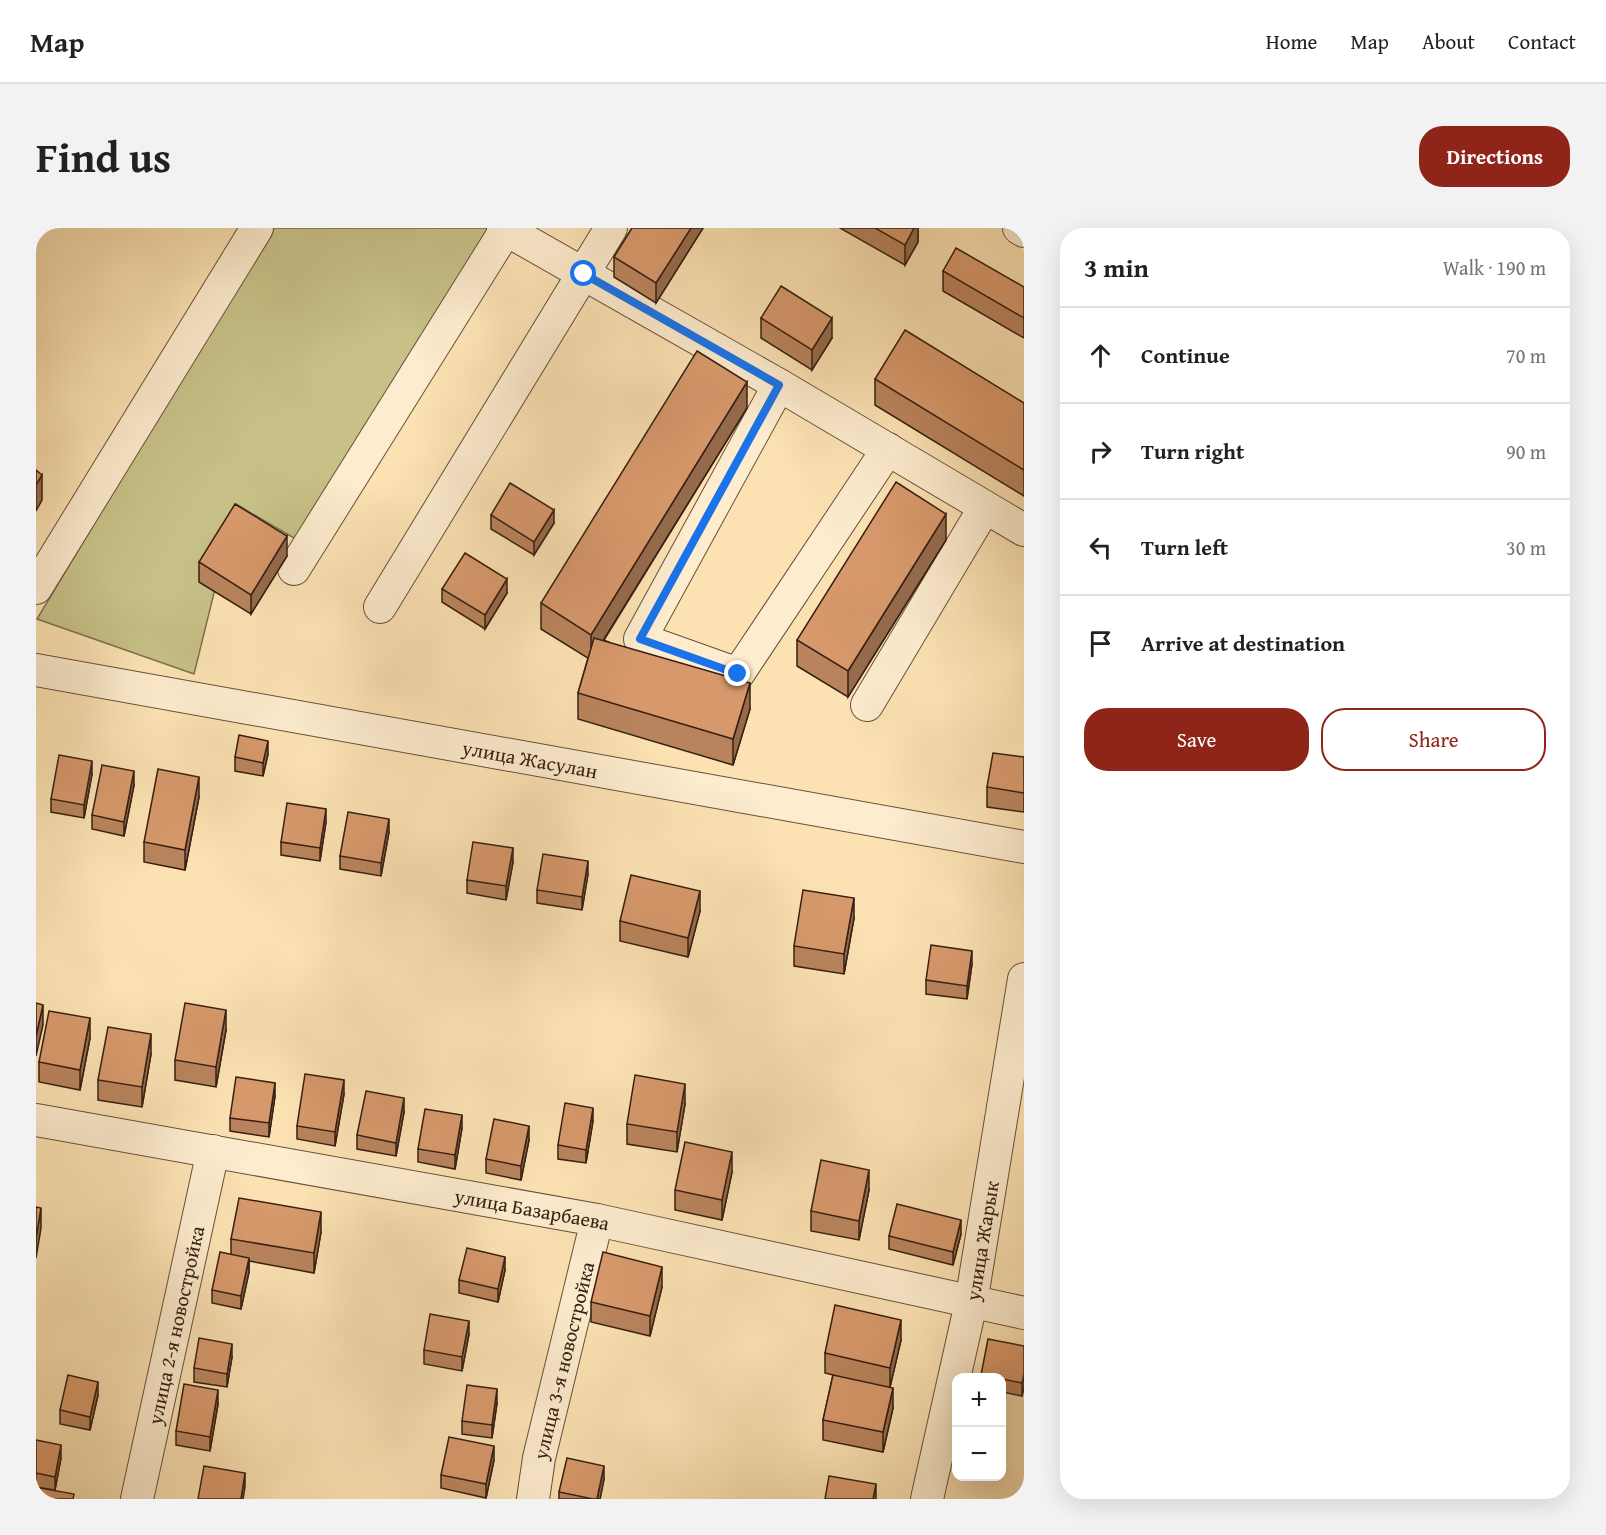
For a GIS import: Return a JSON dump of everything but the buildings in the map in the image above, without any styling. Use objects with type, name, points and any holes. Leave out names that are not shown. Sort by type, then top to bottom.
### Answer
[{"type":"street","points":[[36,588],[258,228]]},
{"type":"street","points":[[380,607],[611,228]]},
{"type":"street","points":[[1019,228],[1024,231]]},
{"type":"street","points":[[294,569],[505,229],[779,385],[1024,531]]},
{"type":"street","points":[[779,385],[640,639],[738,674],[888,449]]},
{"type":"street","points":[[867,705],[985,507]]},
{"type":"street","name":"улица Жасулан","points":[[36,670],[1024,847]]},
{"type":"street","name":"улица Жарык","points":[[927,1499],[971,1303],[1024,979]]},
{"type":"street","name":"улица Базарбаева","points":[[36,1120],[597,1220],[1024,1313]]},
{"type":"street","name":"улица 2-я новостройка","points":[[137,1499],[213,1151]]},
{"type":"street","name":"улица 3-я новостройка","points":[[533,1499],[539,1458],[597,1220]]},
{"type":"shaded area","points":[[271,228],[487,228],[492,232],[299,541],[236,504],[194,674],[37,619]]},
{"type":"route","points":[[584,274],[779,385],[640,639],[738,674]]}]
